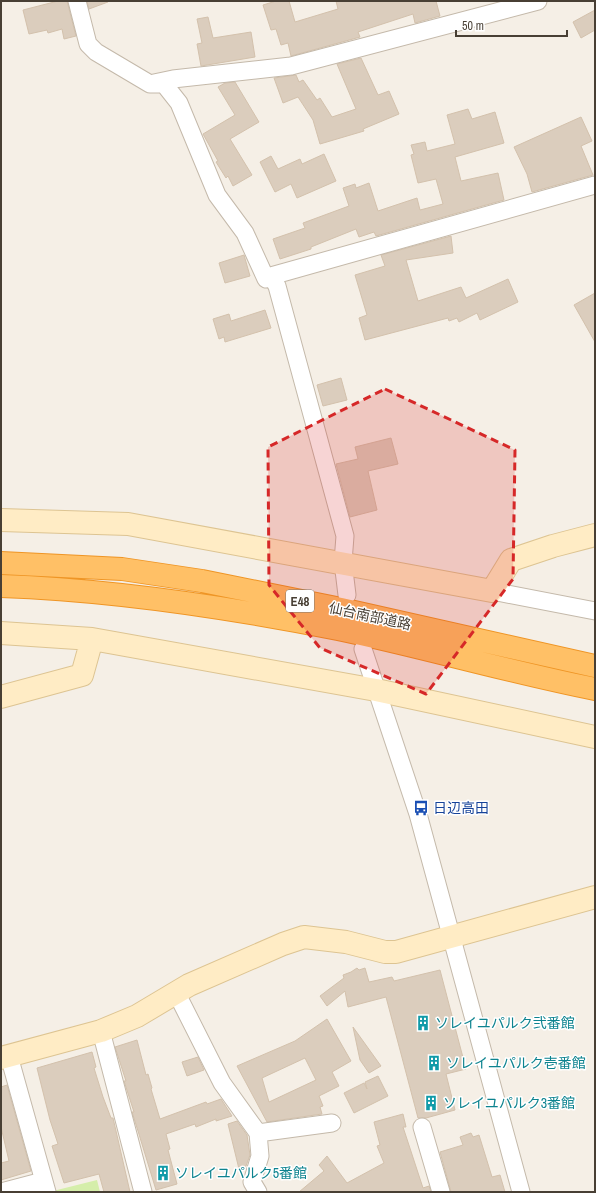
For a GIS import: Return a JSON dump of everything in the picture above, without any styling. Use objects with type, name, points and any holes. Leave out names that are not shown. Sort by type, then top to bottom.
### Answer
[{"type":"highway","name":"仙台南部道路","points":[[1,563],[122,569],[202,581],[341,609],[595,666]]},
{"type":"highway","name":"仙台南部道路","points":[[1,586],[48,588],[197,604],[338,629],[595,689]]},
{"type":"street","points":[[77,1],[88,44],[96,52],[150,84],[164,84],[179,103],[217,195],[245,233],[266,279],[271,276],[595,185]]},
{"type":"street","points":[[150,84],[173,79],[291,66],[538,1]]},
{"type":"street","points":[[271,276],[277,286],[283,306],[345,536],[343,562],[347,595]]},
{"type":"street","points":[[1,520],[128,524],[343,562],[595,611]]},
{"type":"street","points":[[492,591],[511,560],[553,546],[595,535]]},
{"type":"street","points":[[1,633],[92,639],[376,690],[595,736]]},
{"type":"street","points":[[1,697],[82,675],[92,639]]},
{"type":"street","points":[[363,649],[418,814],[521,1192]]},
{"type":"street","points":[[1,1192],[45,1186],[5,1057],[101,1031],[137,1016],[189,985],[283,944],[304,937],[346,942],[385,952],[396,952],[451,935],[595,897]]},
{"type":"street","points":[[176,992],[222,1083],[258,1133],[260,1156],[252,1182],[258,1192]]},
{"type":"street","points":[[101,1031],[143,1192]]},
{"type":"street","points":[[258,1133],[332,1123]]},
{"type":"street","points":[[422,1127],[441,1192]]},
{"type":"highlighted area","points":[[385,389],[515,450],[513,579],[426,694],[320,648],[269,585],[268,447]]},
{"type":"green space","points":[[97,1180],[100,1192],[53,1191]]},
{"type":"building","points":[[58,1],[67,1],[76,36],[64,39],[62,29],[48,33],[47,30],[29,34],[23,10]]},
{"type":"building","points":[[87,1],[108,1],[108,2],[89,9]]},
{"type":"building","points":[[276,1],[289,1],[295,22],[338,9],[336,1],[436,1],[440,16],[415,23],[413,14],[358,32],[360,37],[291,56],[288,43],[281,45],[276,29],[271,30],[263,5]]},
{"type":"building","points":[[595,10],[595,30],[581,38],[573,22]]},
{"type":"building","points":[[208,17],[213,38],[251,32],[255,57],[201,66],[197,44],[202,43],[197,19]]},
{"type":"building","points":[[361,58],[378,95],[389,91],[399,114],[363,129],[364,131],[320,144],[313,120],[298,97],[283,103],[274,78],[296,75],[299,82],[303,80],[317,100],[320,98],[332,117],[356,109],[337,64]]},
{"type":"building","points":[[235,82],[259,122],[230,139],[252,175],[233,186],[228,176],[226,178],[216,162],[218,161],[203,134],[235,115],[218,87],[225,83]]},
{"type":"building","points":[[468,109],[472,119],[495,112],[504,143],[455,157],[461,181],[498,173],[504,200],[376,236],[374,232],[359,237],[356,229],[311,247],[311,249],[280,259],[273,239],[305,228],[303,223],[349,206],[343,188],[355,184],[356,188],[369,183],[378,211],[417,198],[420,210],[443,204],[436,179],[418,183],[411,155],[414,154],[411,145],[425,142],[427,151],[455,144],[447,115]]},
{"type":"building","points":[[581,117],[592,141],[581,146],[593,175],[532,192],[527,174],[514,147]]},
{"type":"building","points":[[324,154],[336,181],[297,198],[291,184],[275,192],[260,162],[271,156],[278,169],[300,159],[302,164]]},
{"type":"building","points":[[451,236],[453,253],[406,260],[418,301],[461,287],[466,298],[508,279],[518,302],[480,320],[477,313],[459,322],[457,318],[449,321],[448,318],[365,340],[359,318],[367,315],[355,275],[385,266],[381,255]]},
{"type":"building","points":[[244,255],[250,276],[225,283],[219,263]]},
{"type":"building","points":[[595,293],[595,342],[574,305]]},
{"type":"building","points":[[265,310],[271,328],[225,342],[224,337],[219,339],[213,319],[229,314],[231,321]]},
{"type":"building","points":[[341,378],[347,400],[323,406],[317,385]]},
{"type":"building","points":[[391,438],[398,464],[368,471],[377,510],[350,517],[336,464],[358,459],[355,447]]},
{"type":"building","points":[[357,968],[359,970],[365,968],[369,982],[392,977],[394,981],[440,970],[466,1069],[446,1074],[455,1110],[426,1118],[418,1118],[386,997],[348,1007],[345,991],[327,1006],[320,996],[344,978],[343,975]]},
{"type":"building","points":[[327,1019],[351,1061],[332,1072],[339,1086],[319,1096],[323,1106],[320,1107],[322,1114],[267,1122],[237,1066],[295,1041]],"holes":[[[305,1058],[316,1080],[269,1102],[262,1078]]]},
{"type":"building","points":[[353,1027],[381,1066],[369,1073],[360,1060]]},
{"type":"building","points":[[137,1040],[160,1119],[206,1102],[207,1104],[221,1099],[232,1116],[216,1121],[216,1119],[196,1127],[195,1124],[166,1134],[170,1149],[168,1150],[177,1184],[156,1190],[132,1112],[134,1112],[124,1081],[126,1081],[115,1047]]},
{"type":"building","points":[[92,1052],[96,1067],[94,1068],[103,1097],[111,1118],[113,1118],[130,1192],[104,1192],[99,1174],[64,1183],[52,1146],[58,1144],[50,1120],[37,1068]]},
{"type":"building","points":[[198,1057],[204,1070],[187,1076],[182,1062]]},
{"type":"building","points":[[378,1076],[388,1096],[354,1113],[344,1093],[364,1083],[367,1089],[365,1082]]},
{"type":"building","points":[[7,1085],[31,1171],[1,1180],[1,1163],[9,1161],[1,1127],[1,1087]]},
{"type":"building","points":[[403,1114],[406,1127],[403,1127],[423,1188],[429,1186],[431,1192],[299,1192],[324,1171],[319,1165],[327,1156],[347,1183],[384,1163],[377,1146],[380,1145],[374,1122]]},
{"type":"building","points":[[237,1121],[247,1135],[250,1155],[246,1166],[239,1169],[228,1124]]},
{"type":"building","points":[[471,1133],[473,1137],[479,1135],[492,1177],[500,1175],[505,1192],[451,1192],[440,1152],[463,1145],[460,1137]]},
{"type":"place","name":"日辺高田","points":[[421,808]]},
{"type":"place","name":"ソレイユパルク弐番館","points":[[423,1023]]},
{"type":"place","name":"ソレイユパルク壱番館","points":[[434,1063]]},
{"type":"place","name":"ソレイユパルク3番館","points":[[431,1103]]},
{"type":"place","name":"ソレイユパルク5番館","points":[[163,1173]]}]
